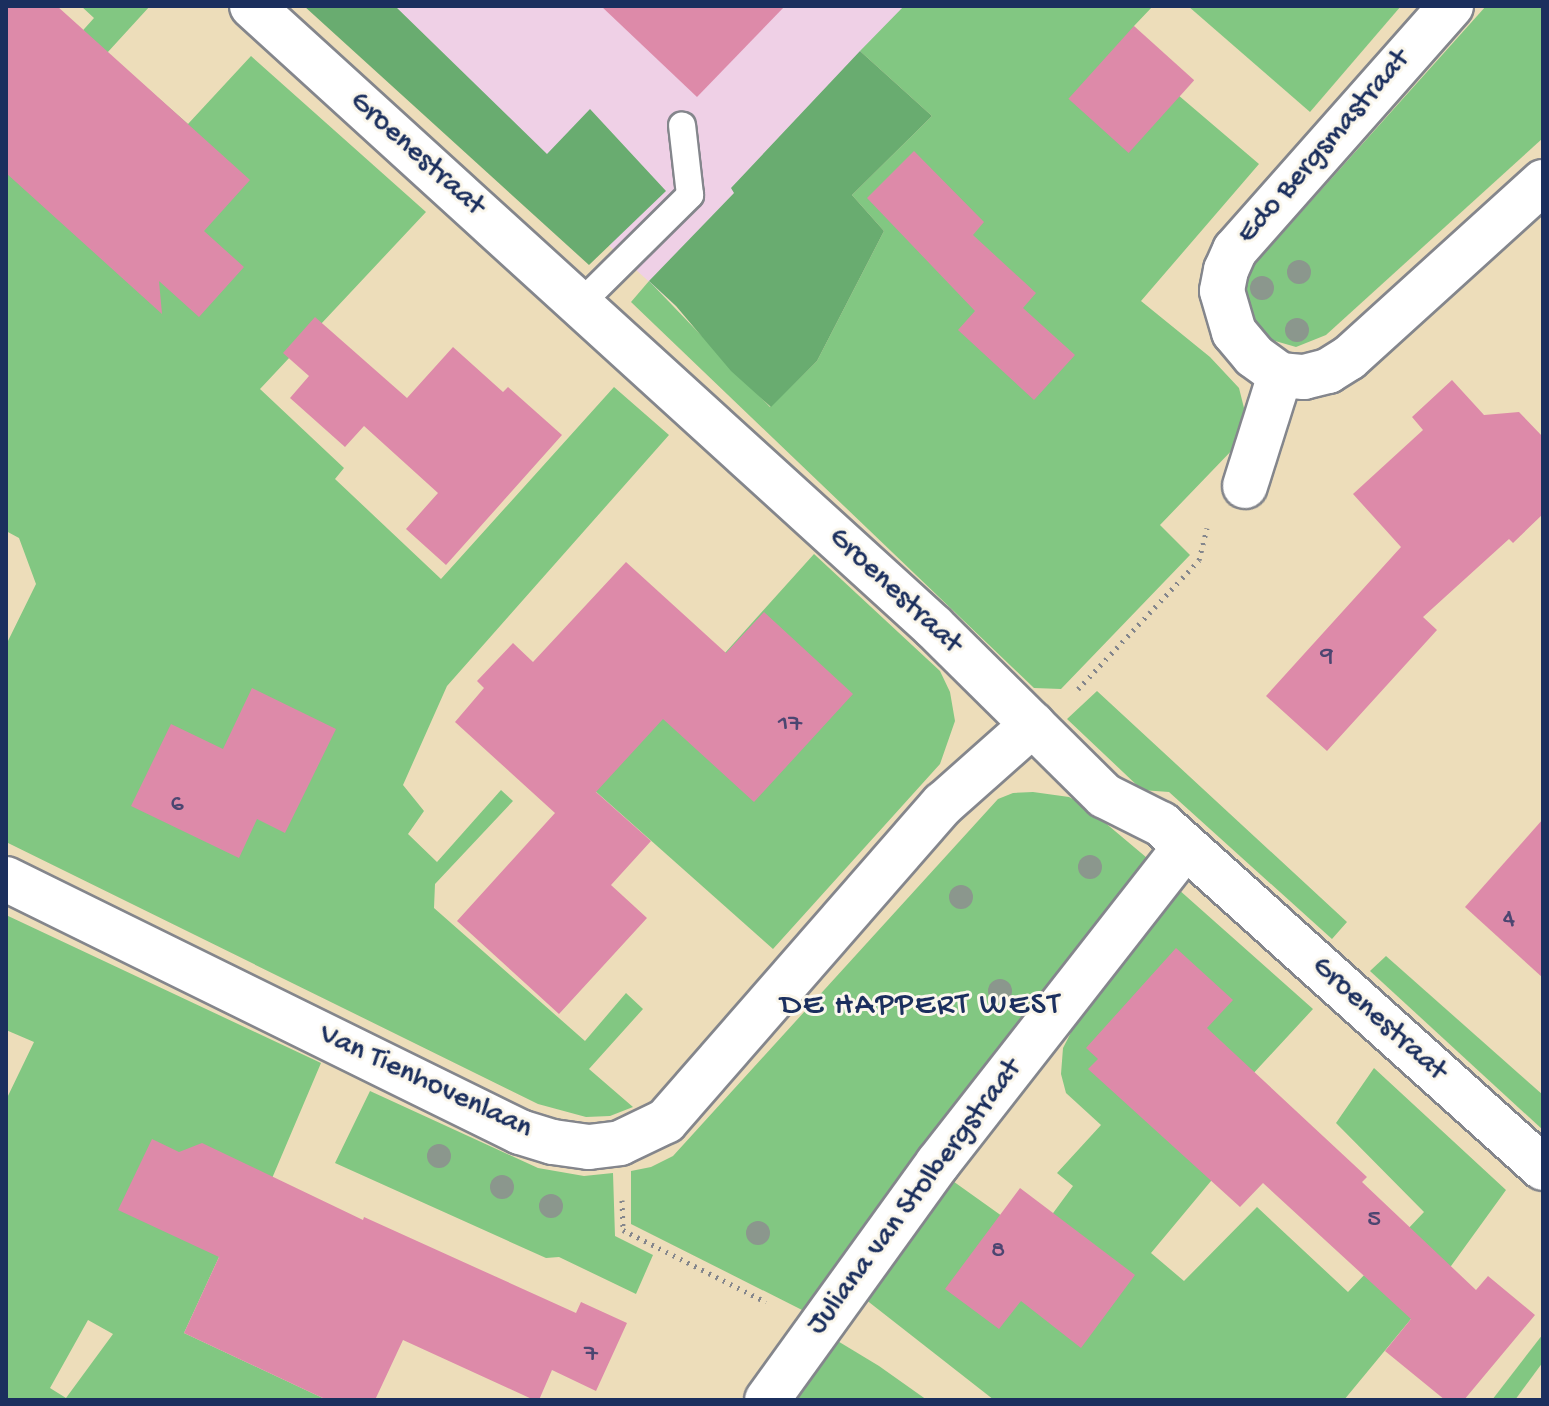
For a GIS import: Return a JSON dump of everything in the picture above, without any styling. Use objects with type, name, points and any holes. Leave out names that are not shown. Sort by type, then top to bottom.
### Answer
[{"type":"street","name":"Groenestraat","points":[[252,6],[934,627],[1105,796],[1161,824],[1543,1168]]},
{"type":"street","name":"Edo Bergsmastraat","points":[[1280,375],[1254,356],[1234,332],[1226,313],[1222,291],[1226,270],[1235,250],[1451,6]]},
{"type":"street","points":[[1245,486],[1280,375],[1304,377],[1328,371],[1349,358],[1543,182]]},
{"type":"street","name":"Van Tienhovenlaan","points":[[6,879],[520,1132],[553,1142],[589,1147],[620,1143],[666,1121],[943,804],[1033,724]]},
{"type":"street","name":"Juliana van Stolbergstraat","points":[[767,1400],[938,1163],[1185,847]]},
{"type":"lane","points":[[580,304],[690,195],[682,125]]},
{"type":"path","points":[[1033,724],[1074,693],[1199,560],[1205,530],[1245,486]]},
{"type":"path","points":[[620,1143],[623,1230],[819,1328]]},
{"type":"shaded area","points":[[344,6],[905,6],[735,193],[676,306]]},
{"type":"green space","points":[[81,6],[150,6],[107,53],[188,124],[251,56],[426,212],[260,389],[344,468],[335,479],[441,579],[614,387],[669,435],[447,686],[403,785],[424,811],[408,834],[437,862],[501,790],[513,801],[435,884],[434,908],[585,1041],[626,993],[643,1009],[589,1069],[633,1107],[610,1116],[586,1117],[538,1104],[6,842],[6,645],[36,584],[19,538],[6,531],[6,116],[94,18]]},
{"type":"green space","points":[[304,6],[395,6],[547,154],[590,109],[666,191],[589,265]]},
{"type":"green space","points":[[904,6],[1153,6],[1134,26],[1130,54],[1259,164],[1141,301],[1210,357],[1239,388],[1244,408],[1243,429],[1236,446],[1160,525],[1190,555],[1061,689],[1034,688],[631,302],[649,281],[770,407],[817,361],[884,231],[852,195],[932,116],[860,51]]},
{"type":"green space","points":[[1188,6],[1401,6],[1310,112]]},
{"type":"green space","points":[[1486,6],[1543,6],[1543,138],[1326,335],[1296,347],[1265,338],[1253,327],[1243,298],[1253,266]]},
{"type":"green space","points":[[860,51],[932,116],[852,195],[884,231],[817,361],[771,407],[731,371],[676,306],[649,281],[734,193],[731,188]]},
{"type":"green space","points":[[814,554],[940,671],[950,692],[955,721],[940,764],[773,949],[530,733],[689,693]]},
{"type":"green space","points":[[1097,691],[1347,922],[1332,939],[1169,792],[1142,790],[1067,719]]},
{"type":"green space","points":[[1033,792],[1069,797],[1084,805],[1153,863],[808,1313],[631,1224],[631,1171],[651,1167],[673,1156],[998,799],[1013,793]]},
{"type":"green space","points":[[1178,889],[1313,1009],[1214,1116],[1216,1175],[1151,1253],[1184,1281],[1257,1207],[1348,1292],[1424,1212],[1336,1123],[1374,1068],[1506,1190],[1425,1302],[1344,1400],[994,1400],[865,1299],[950,1179],[1034,1239],[1073,1186],[1057,1173],[1101,1125],[1066,1093],[1061,1074],[1063,1048],[1080,1015]]},
{"type":"green space","points":[[6,915],[321,1063],[259,1209],[219,1257],[184,1333],[327,1400],[6,1400],[6,1100],[34,1042],[6,1030]],"holes":[[[88,1320],[113,1334],[66,1398],[50,1388]]]},
{"type":"green space","points":[[1386,956],[1543,1095],[1543,1130],[1370,971]]},
{"type":"green space","points":[[370,1091],[538,1168],[584,1176],[613,1173],[615,1236],[653,1255],[636,1294],[559,1257],[546,1258],[335,1163]]},
{"type":"green space","points":[[1543,1334],[1543,1362],[1515,1400],[1492,1400]]},
{"type":"green space","points":[[836,1340],[879,1366],[927,1400],[795,1400]]},
{"type":"building","points":[[6,6],[57,6],[250,180],[204,231],[244,267],[199,317],[159,281],[162,314],[6,173]]},
{"type":"building","points":[[601,6],[785,6],[697,97]]},
{"type":"building","points":[[1134,26],[1194,80],[1129,153],[1068,99]]},
{"type":"building","points":[[914,151],[984,222],[973,235],[1036,293],[1023,308],[1075,355],[1034,400],[958,330],[975,311],[867,198]]},
{"type":"building","points":[[315,317],[407,398],[453,347],[503,392],[508,387],[562,435],[446,565],[406,529],[438,493],[364,426],[345,447],[290,398],[309,376],[283,353]]},
{"type":"building","points":[[1452,380],[1484,415],[1519,412],[1543,437],[1543,514],[1513,543],[1509,539],[1423,617],[1437,630],[1327,751],[1266,696],[1401,547],[1353,494],[1423,430],[1412,417]]},
{"type":"building","points":[[626,562],[726,653],[764,612],[853,694],[754,802],[663,719],[596,792],[651,841],[611,885],[647,918],[559,1014],[457,921],[555,813],[455,722],[484,688],[477,681],[513,643],[533,662]]},
{"type":"building","points":[[252,688],[336,729],[285,833],[257,819],[239,858],[131,806],[171,724],[223,749]]},
{"type":"building","points":[[1543,819],[1543,978],[1465,907]]},
{"type":"building","points":[[1176,948],[1233,1000],[1207,1028],[1367,1177],[1362,1182],[1476,1290],[1488,1276],[1535,1315],[1464,1400],[1445,1400],[1385,1351],[1411,1319],[1263,1183],[1240,1207],[1088,1069],[1098,1059],[1086,1048]]},
{"type":"building","points":[[152,1139],[179,1152],[202,1143],[363,1220],[364,1217],[576,1313],[581,1302],[627,1323],[596,1391],[552,1370],[539,1400],[534,1400],[403,1340],[375,1400],[327,1400],[184,1333],[219,1257],[118,1210]]},
{"type":"building","points":[[1020,1188],[1135,1275],[1081,1348],[1021,1301],[999,1329],[945,1289]]},
{"type":"district","name":"DE HAPPERT WEST","points":[[921,1006]]}]
